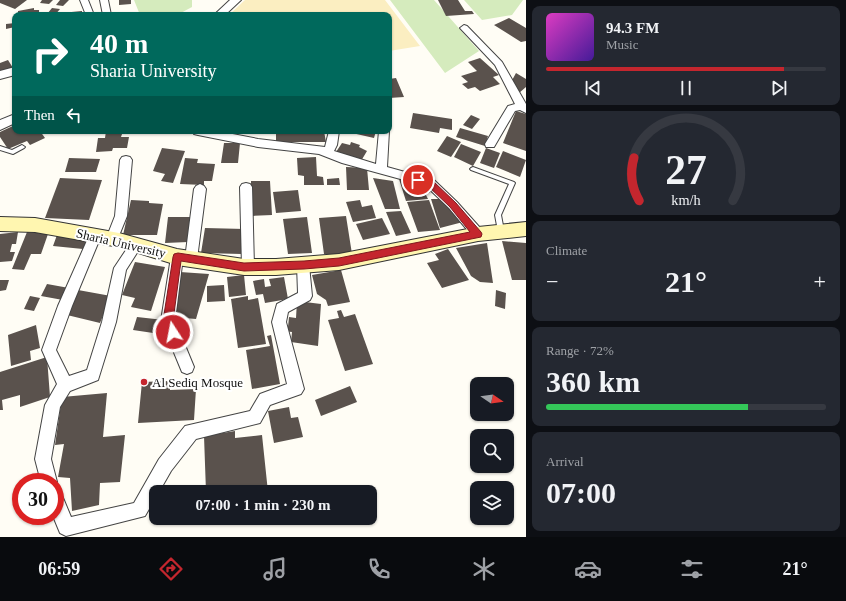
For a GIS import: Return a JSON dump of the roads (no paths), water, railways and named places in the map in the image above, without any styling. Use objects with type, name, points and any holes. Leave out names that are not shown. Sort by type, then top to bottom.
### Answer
[{"type":"main road","name":"Sharia University","points":[[0,224],[35,225],[104,237],[184,258],[248,267],[339,262],[478,234],[526,228]]},
{"type":"street","points":[[84,0],[89,12]]},
{"type":"street","points":[[104,0],[106,12]]},
{"type":"street","points":[[222,12],[236,0]]},
{"type":"street","points":[[464,28],[499,64],[523,108],[512,108],[490,144]]},
{"type":"street","points":[[0,75],[12,72]]},
{"type":"street","points":[[0,125],[12,119]]},
{"type":"street","points":[[213,134],[258,143],[321,150],[342,159],[430,183],[453,205],[478,234]]},
{"type":"street","points":[[328,153],[332,145],[334,134]]},
{"type":"street","points":[[381,170],[384,134]]},
{"type":"street","points":[[65,385],[49,350],[65,306],[104,237],[121,216],[126,160]]},
{"type":"street","points":[[246,187],[248,267]]},
{"type":"street","points":[[187,367],[168,321],[200,189]]},
{"type":"street","points":[[47,473],[43,459],[53,405],[65,385],[94,375],[109,322],[120,268],[136,245]]},
{"type":"street","points":[[64,522],[66,527],[139,510],[165,465],[191,432],[255,418],[265,399],[296,389],[279,322],[282,308],[305,296],[304,265]]},
{"type":"lane","points":[[0,148],[13,152],[22,146]]},
{"type":"lane","points":[[473,168],[512,183],[498,215],[501,232]]},
{"type":"place","name":"Al Sediq Mosque","points":[[144,382]]}]
